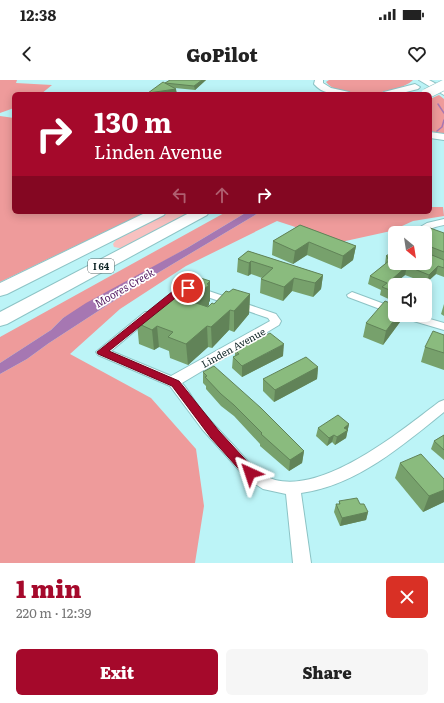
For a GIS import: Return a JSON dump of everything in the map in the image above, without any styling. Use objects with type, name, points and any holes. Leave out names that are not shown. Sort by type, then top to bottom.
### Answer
[{"type":"highway","points":[[319,80],[318,84],[321,87],[336,92]]},
{"type":"highway","points":[[423,80],[444,92]]},
{"type":"highway","points":[[405,92],[429,80]]},
{"type":"highway","points":[[430,92],[444,85]]},
{"type":"highway","points":[[395,92],[415,87]]},
{"type":"highway","points":[[432,135],[444,137]]},
{"type":"highway","points":[[432,142],[444,142]]},
{"type":"highway","name":"I 64","points":[[0,290],[155,214]]},
{"type":"highway","name":"I 64","points":[[0,320],[198,214]]},
{"type":"street","points":[[428,226],[444,222]]},
{"type":"street","name":"Linden Avenue","points":[[175,384],[176,379],[275,323],[276,321],[272,316],[188,288]]},
{"type":"street","points":[[352,295],[388,309]]},
{"type":"street","points":[[157,308],[102,352],[175,384],[215,435],[250,473],[258,480],[269,485],[293,488],[317,484],[346,473],[364,464],[399,440],[444,405]]},
{"type":"street","points":[[427,322],[444,327]]},
{"type":"street","points":[[293,488],[302,563]]},
{"type":"shaded area","points":[[0,80],[17,80],[16,83],[52,85],[43,92],[12,92],[12,109],[0,113]]},
{"type":"shaded area","points":[[329,80],[413,80],[395,89],[382,92],[343,91],[333,88],[326,82]]},
{"type":"shaded area","points":[[439,95],[444,99],[444,134],[432,131],[432,98]]},
{"type":"shaded area","points":[[0,116],[12,118],[12,214],[142,214],[0,282]]},
{"type":"shaded area","points":[[432,207],[443,207],[444,216],[413,221],[402,226],[388,226],[388,232],[341,242],[277,221],[186,266],[120,309],[70,354],[151,398],[196,449],[204,506],[195,563],[0,563],[0,374],[27,359],[146,280],[257,214],[432,214]]},
{"type":"shaded area","points":[[166,214],[193,214],[124,249],[114,247],[113,244],[116,240]]},
{"type":"shaded area","points":[[222,214],[244,214],[63,318],[51,330],[0,363],[0,337]]},
{"type":"water","name":"Moores Creek","points":[[244,214],[257,214],[146,280],[27,359],[0,374],[0,363],[51,330],[63,318],[86,303],[187,248]]},
{"type":"building","points":[[170,80],[202,80],[194,86],[165,83]]},
{"type":"building","points":[[163,82],[176,89],[155,92],[149,92]]},
{"type":"building","points":[[300,225],[356,246],[343,256],[309,242],[295,251],[273,241]]},
{"type":"building","points":[[432,229],[444,233],[444,252],[432,247]]},
{"type":"building","points":[[248,251],[323,275],[315,283],[294,278],[284,287],[261,279],[273,268],[251,261],[249,263],[238,259]]},
{"type":"building","points":[[432,255],[444,260],[444,268],[438,266],[429,275],[417,270],[432,270]]},
{"type":"building","points":[[388,262],[388,270],[402,270],[393,278],[388,278],[388,289],[382,287],[387,283],[370,276]]},
{"type":"building","points":[[194,276],[210,281],[207,284],[209,285],[190,301],[208,307],[212,303],[214,304],[226,291],[229,292],[233,289],[250,294],[234,311],[230,310],[211,327],[207,326],[186,344],[168,337],[173,332],[157,326],[152,330],[137,323],[139,320]]},
{"type":"building","points":[[385,301],[388,302],[388,322],[393,322],[386,331],[366,323]]},
{"type":"building","points":[[433,331],[444,335],[444,353],[425,347]]},
{"type":"building","points":[[270,333],[284,344],[242,366],[233,357],[239,354],[235,350]]},
{"type":"building","points":[[306,357],[318,367],[275,390],[263,379]]},
{"type":"building","points":[[214,366],[261,408],[304,451],[290,460],[261,434],[262,433],[205,377],[207,376],[203,372]]},
{"type":"building","points":[[338,415],[349,424],[344,428],[348,430],[337,437],[334,435],[329,438],[318,428]]},
{"type":"building","points":[[444,435],[444,450],[434,441]]},
{"type":"building","points":[[421,454],[444,479],[444,490],[429,496],[400,463]]},
{"type":"building","points":[[357,498],[360,504],[364,504],[368,512],[342,518],[336,504],[340,504],[339,501]]},
{"type":"waterway","points":[[438,104],[444,113]]},
{"type":"waterway","points":[[437,131],[442,127],[444,120]]},
{"type":"route","points":[[188,288],[181,288],[102,352],[175,384],[215,435],[250,473]]}]
